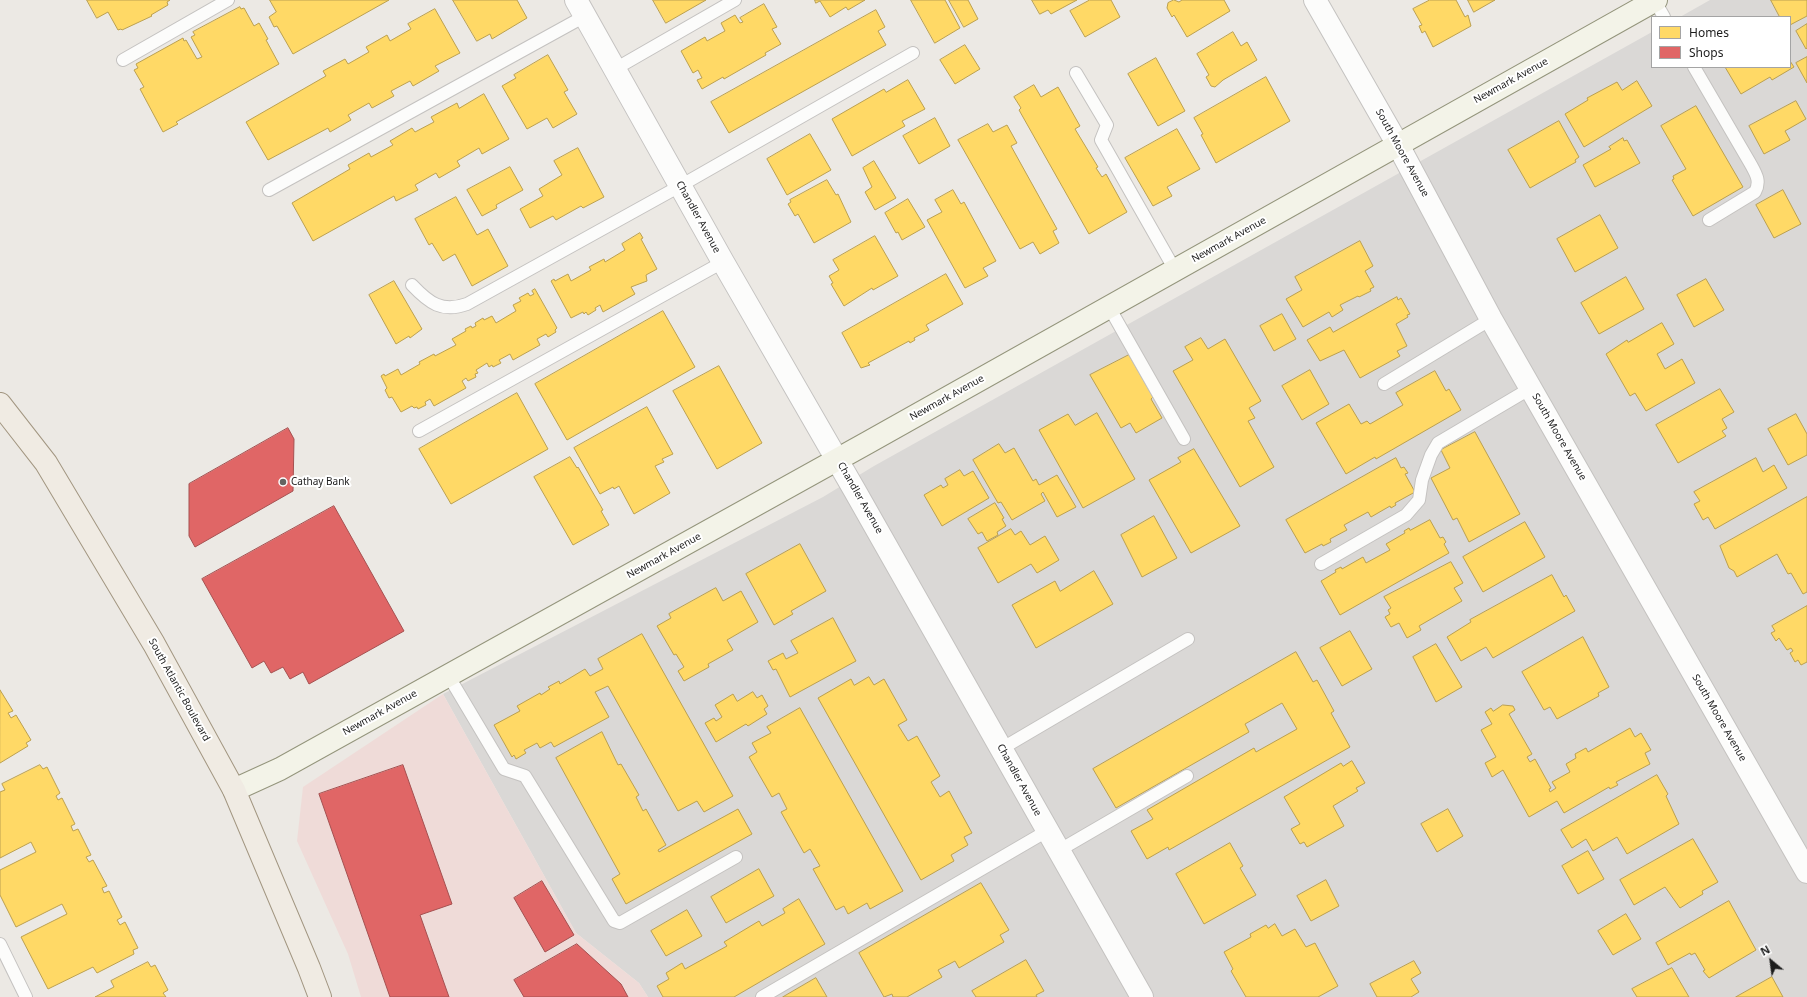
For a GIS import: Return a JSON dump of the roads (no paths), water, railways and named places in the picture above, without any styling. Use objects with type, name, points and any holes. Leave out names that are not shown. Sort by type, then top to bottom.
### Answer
[{"type":"main road","name":"South Atlantic Boulevard","points":[[0,404],[46,464],[154,644],[234,790],[310,968],[320,997]]},
{"type":"street","name":"South Moore Avenue","points":[[1315,0],[1398,145],[1491,319],[1807,872]]},
{"type":"street","name":"Newmark Avenue","points":[[234,790],[280,769],[838,460],[1398,145],[1658,6]]},
{"type":"street","name":"Chandler Avenue","points":[[581,8],[723,262],[838,460],[1142,997]]},
{"type":"lane","points":[[123,60],[228,0]]},
{"type":"lane","points":[[615,69],[735,0]]},
{"type":"lane","points":[[269,190],[581,8]]},
{"type":"lane","points":[[412,285],[425,299],[441,307],[455,308],[467,304],[680,186],[913,53]]},
{"type":"lane","points":[[1695,68],[1758,178],[1759,185],[1755,192],[1709,220]]},
{"type":"lane","points":[[1076,73],[1107,124],[1101,140],[1175,270]]},
{"type":"lane","points":[[419,431],[723,262]]},
{"type":"lane","points":[[1109,307],[1184,439]]},
{"type":"lane","points":[[1384,384],[1491,319]]},
{"type":"lane","points":[[1321,564],[1406,515],[1419,500],[1422,480],[1431,455],[1438,443],[1531,388]]},
{"type":"lane","points":[[1001,749],[1188,639]]},
{"type":"lane","points":[[448,675],[504,769],[525,776],[614,921],[620,923],[736,857]]},
{"type":"lane","points":[[1058,850],[1187,776]]},
{"type":"lane","points":[[762,997],[1047,831]]},
{"type":"lane","points":[[0,944],[26,997]]},
{"type":"place","name":"Cathay Bank","points":[[283,482]]}]
